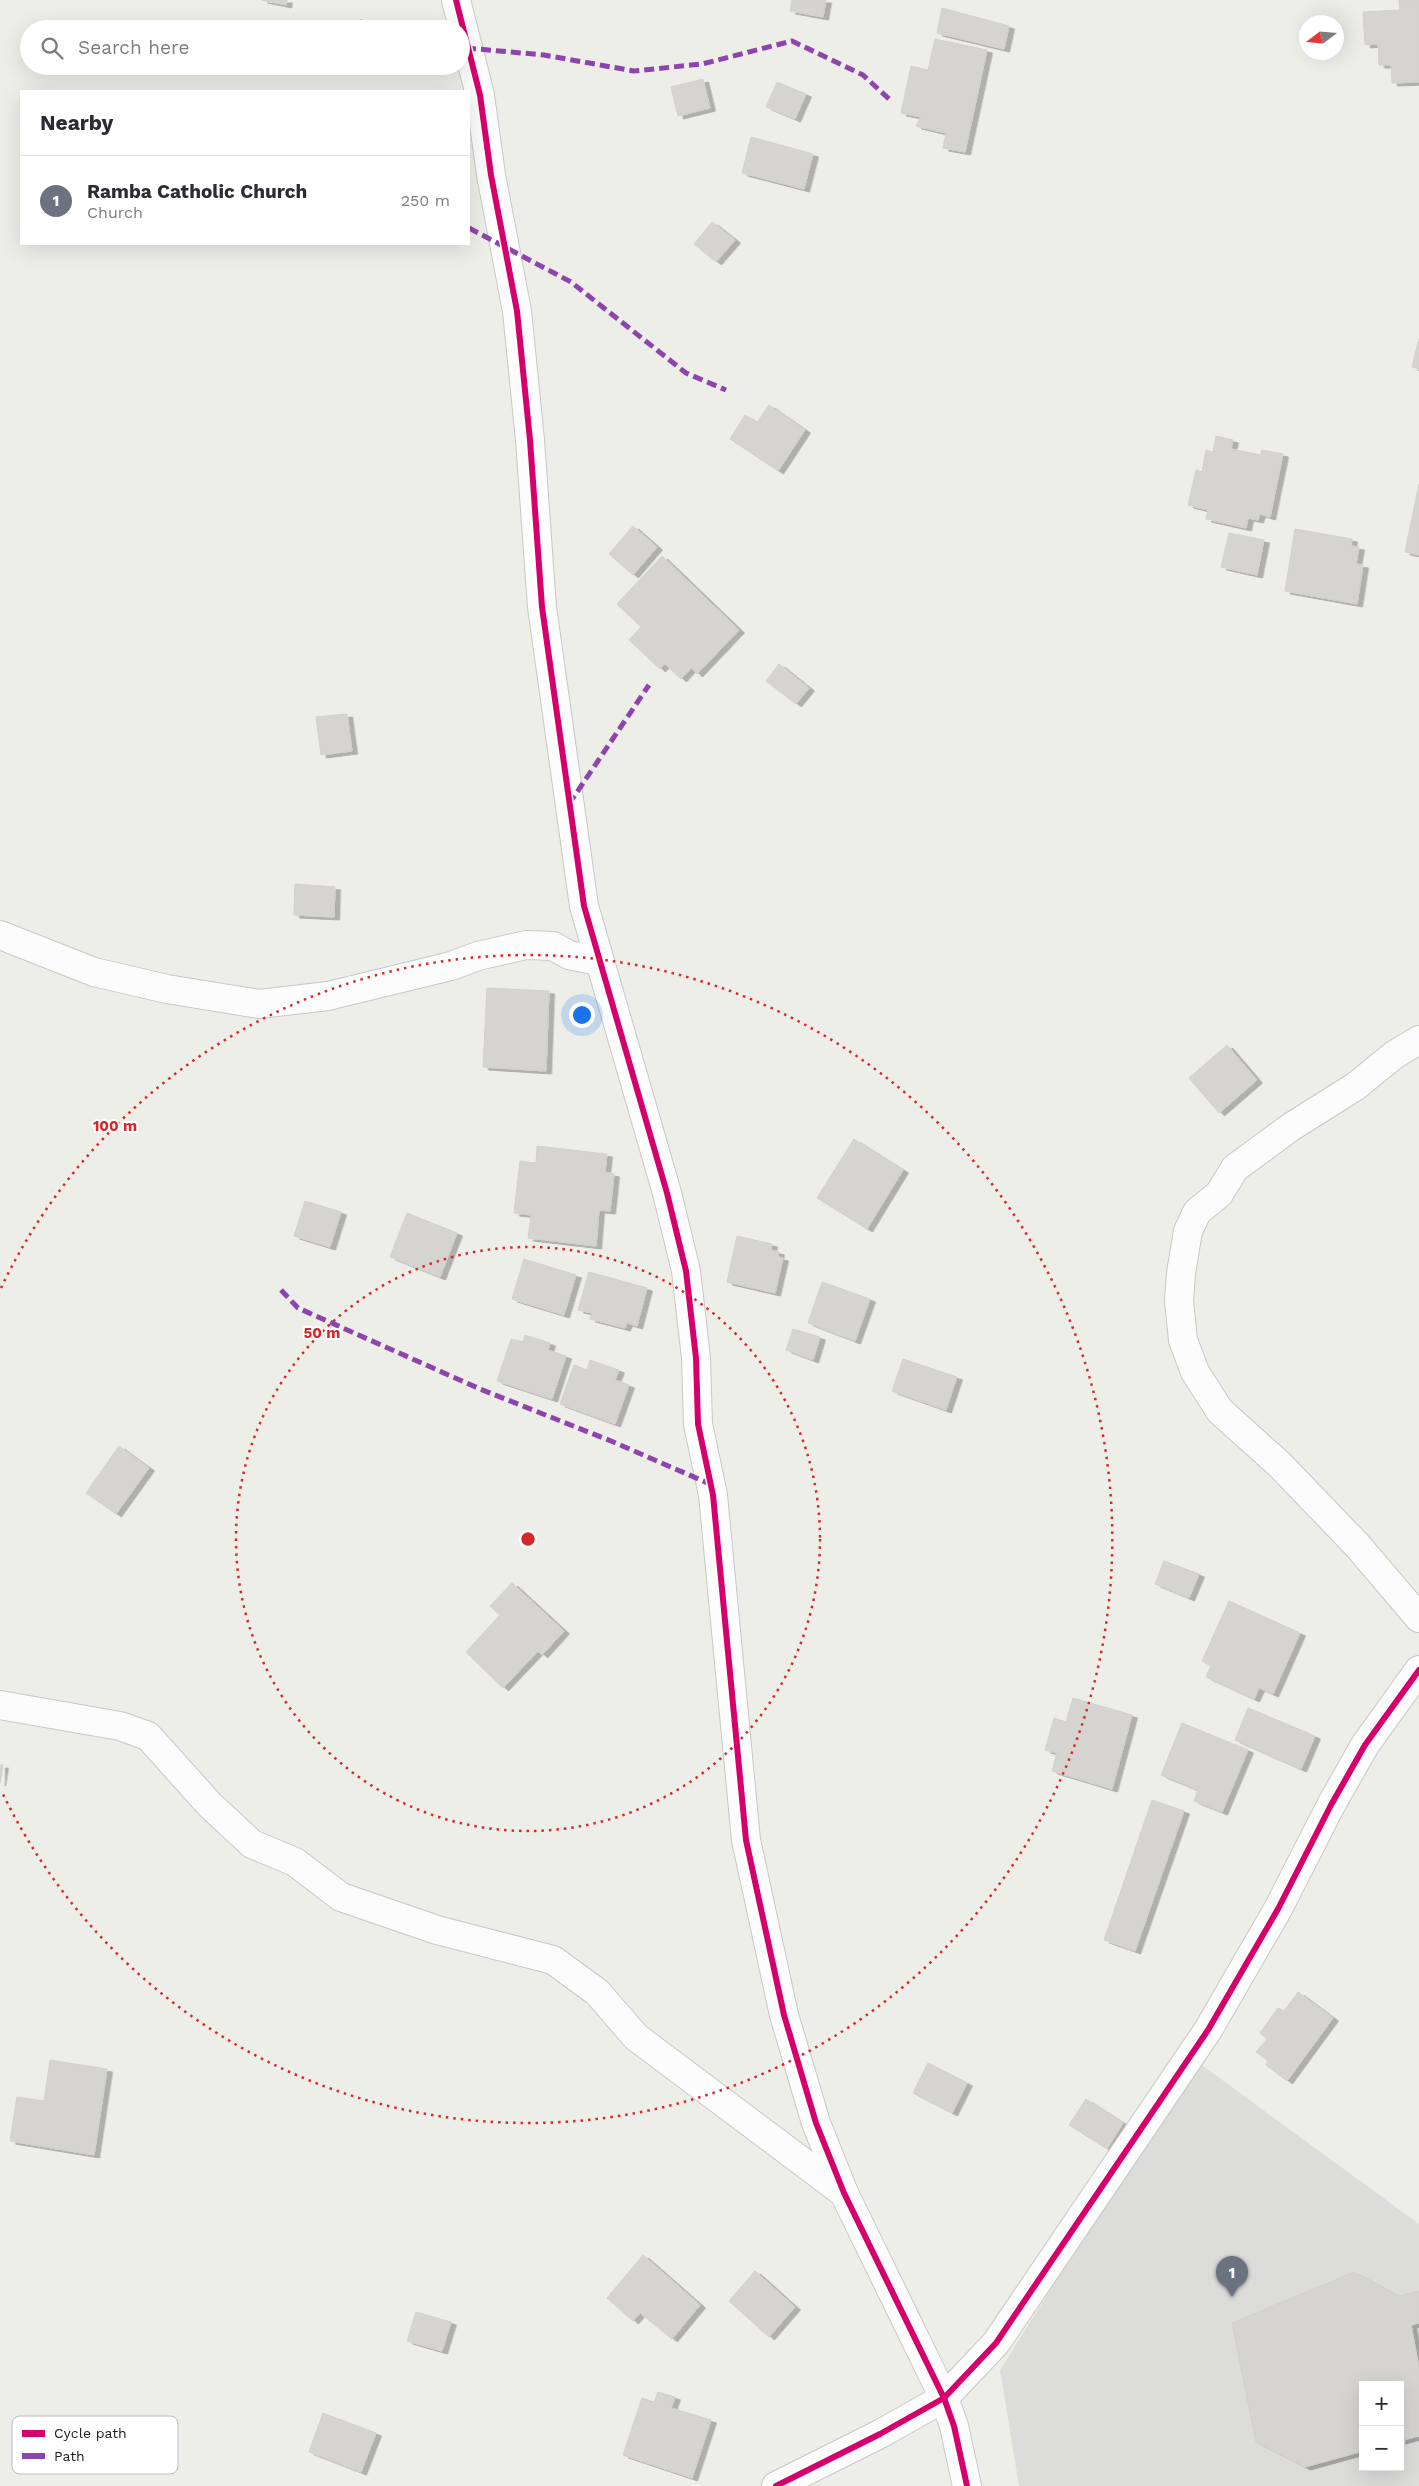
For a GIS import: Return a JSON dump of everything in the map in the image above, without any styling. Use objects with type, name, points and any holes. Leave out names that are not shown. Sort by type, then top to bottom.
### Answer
[{"type":"street","points":[[456,0],[461,20]]},
{"type":"street","points":[[470,55],[480,95],[491,175],[517,312],[530,440],[542,607],[584,906],[598,961],[667,1193],[686,1271],[696,1358],[698,1424],[713,1495],[746,1840],[784,2015],[816,2123],[844,2193],[944,2398],[954,2426],[967,2486]]},
{"type":"street","points":[[0,935],[94,972],[167,989],[259,1004],[328,996],[451,966],[478,956],[526,945],[553,946],[569,955],[598,961]]},
{"type":"street","points":[[1419,1040],[1394,1055],[1356,1086],[1291,1127],[1235,1168],[1218,1194],[1197,1212],[1188,1231],[1181,1273],[1179,1301],[1183,1340],[1195,1372],[1220,1411],[1279,1464],[1357,1544],[1419,1618]]},
{"type":"street","points":[[776,2486],[880,2434],[944,2398],[996,2343],[1208,2030],[1278,1909],[1331,1805],[1365,1745],[1419,1670]]},
{"type":"street","points":[[0,1705],[120,1726],[148,1736],[210,1805],[252,1844],[295,1862],[341,1898],[437,1930],[552,1960],[598,1992],[636,2037],[844,2193]]},
{"type":"shaded area","points":[[1195,2060],[1419,2224],[1419,2486],[1019,2486],[1000,2370]]},
{"type":"building","points":[[262,0],[287,0],[286,5]]},
{"type":"building","points":[[792,0],[826,0],[823,17],[790,11]]},
{"type":"building","points":[[1399,0],[1419,0],[1419,82],[1392,83],[1391,65],[1379,65],[1378,44],[1365,45],[1363,12],[1400,10]]},
{"type":"building","points":[[942,8],[1009,26],[1004,49],[937,33]]},
{"type":"building","points":[[935,39],[987,50],[965,152],[943,148],[946,133],[916,126],[921,117],[901,113],[911,66],[928,70]]},
{"type":"building","points":[[703,79],[710,108],[678,116],[671,87]]},
{"type":"building","points":[[777,82],[806,94],[795,119],[766,107]]},
{"type":"building","points":[[751,137],[813,154],[804,189],[742,173]]},
{"type":"building","points":[[712,222],[735,240],[716,262],[694,244]]},
{"type":"building","points":[[1419,338],[1419,369],[1412,367]]},
{"type":"building","points":[[769,405],[805,430],[778,471],[730,439],[745,415],[757,423]]},
{"type":"building","points":[[1216,436],[1233,440],[1231,449],[1261,455],[1262,450],[1283,454],[1270,517],[1260,514],[1258,520],[1248,518],[1246,528],[1206,519],[1208,510],[1188,505],[1196,470],[1202,472],[1206,450],[1213,452]]},
{"type":"building","points":[[1419,484],[1419,555],[1405,552]]},
{"type":"building","points":[[633,526],[657,547],[633,575],[609,554]]},
{"type":"building","points":[[1295,529],[1352,539],[1351,546],[1359,547],[1356,564],[1363,565],[1357,604],[1285,591]]},
{"type":"building","points":[[1229,533],[1264,540],[1257,575],[1221,567]]},
{"type":"building","points":[[662,556],[739,630],[697,674],[691,668],[681,679],[665,664],[660,669],[629,640],[641,627],[617,604]]},
{"type":"building","points":[[779,664],[809,688],[796,704],[766,681]]},
{"type":"building","points":[[347,714],[352,751],[321,755],[316,717]]},
{"type":"building","points":[[295,884],[335,887],[334,917],[294,915]]},
{"type":"building","points":[[487,988],[549,991],[546,1071],[483,1067]]},
{"type":"building","points":[[1227,1045],[1257,1080],[1219,1113],[1189,1078]]},
{"type":"building","points":[[854,1139],[903,1170],[867,1229],[817,1198]]},
{"type":"building","points":[[537,1146],[607,1154],[605,1172],[614,1174],[610,1211],[599,1210],[596,1246],[528,1238],[531,1215],[514,1213],[520,1161],[536,1163]]},
{"type":"building","points":[[305,1201],[341,1212],[330,1247],[294,1236]]},
{"type":"building","points":[[407,1213],[457,1233],[440,1277],[390,1257]]},
{"type":"building","points":[[737,1236],[772,1244],[771,1250],[779,1252],[778,1257],[783,1258],[775,1293],[727,1282]]},
{"type":"building","points":[[524,1259],[576,1275],[564,1315],[512,1299]]},
{"type":"building","points":[[589,1272],[647,1288],[637,1326],[627,1323],[625,1328],[590,1319],[592,1313],[578,1310]]},
{"type":"building","points":[[822,1282],[870,1299],[855,1341],[808,1323]]},
{"type":"building","points":[[793,1329],[820,1337],[813,1360],[786,1350]]},
{"type":"building","points":[[525,1335],[550,1343],[548,1350],[566,1356],[552,1399],[497,1381],[511,1339],[523,1342]]},
{"type":"building","points":[[903,1359],[957,1377],[946,1410],[892,1391]]},
{"type":"building","points":[[590,1360],[619,1370],[615,1380],[629,1385],[615,1424],[560,1404],[574,1365],[587,1370]]},
{"type":"building","points":[[119,1446],[149,1468],[116,1514],[86,1493]]},
{"type":"building","points":[[1164,1561],[1199,1574],[1189,1598],[1155,1584]]},
{"type":"building","points":[[512,1583],[564,1631],[542,1655],[538,1651],[503,1688],[466,1652],[500,1615],[490,1606]]},
{"type":"building","points":[[1229,1601],[1300,1633],[1273,1694],[1259,1688],[1254,1699],[1206,1677],[1211,1666],[1202,1661]]},
{"type":"building","points":[[1073,1698],[1132,1715],[1112,1789],[1052,1771],[1057,1753],[1045,1750],[1054,1718],[1066,1722]]},
{"type":"building","points":[[1248,1708],[1315,1736],[1301,1769],[1235,1740]]},
{"type":"building","points":[[1182,1723],[1248,1750],[1222,1812],[1194,1801],[1198,1790],[1161,1775]]},
{"type":"building","points":[[0,1765],[3,1765],[0,1783]]},
{"type":"building","points":[[1152,1800],[1184,1811],[1135,1951],[1104,1940]]},
{"type":"building","points":[[1298,1992],[1333,2018],[1287,2081],[1266,2065],[1268,2061],[1256,2052],[1267,2039],[1260,2033],[1278,2008],[1284,2011]]},
{"type":"building","points":[[50,2060],[107,2069],[94,2155],[10,2141],[17,2097],[44,2101]]},
{"type":"building","points":[[928,2063],[967,2083],[952,2113],[913,2093]]},
{"type":"building","points":[[1086,2099],[1123,2123],[1107,2149],[1069,2125]]},
{"type":"building","points":[[643,2255],[700,2305],[672,2339],[640,2313],[633,2321],[607,2298]]},
{"type":"building","points":[[755,2271],[795,2307],[769,2337],[729,2301]]},
{"type":"building","points":[[1354,2272],[1399,2296],[1419,2291],[1419,2323],[1411,2325],[1419,2368],[1419,2436],[1404,2440],[1404,2381],[1359,2381],[1359,2452],[1305,2467],[1256,2442],[1232,2323]]},
{"type":"building","points":[[416,2312],[451,2322],[442,2351],[407,2341]]},
{"type":"building","points":[[658,2392],[675,2397],[671,2408],[711,2420],[692,2478],[623,2455],[642,2398],[654,2402]]},
{"type":"building","points":[[323,2413],[376,2433],[361,2472],[309,2452]]},
{"type":"marked path","points":[[470,48],[544,55],[634,71],[702,64],[792,41],[863,75],[889,99]]},
{"type":"marked path","points":[[470,229],[571,282],[686,373],[726,390]]},
{"type":"marked path","points":[[569,804],[649,685]]},
{"type":"marked path","points":[[281,1290],[298,1308],[480,1389],[611,1441],[710,1484]]},
{"type":"cycle path","points":[[456,0],[461,20]]},
{"type":"cycle path","points":[[470,55],[480,95],[491,175],[517,311],[530,440],[542,607],[584,906],[667,1193],[686,1271],[696,1358],[698,1424],[713,1495],[746,1840],[784,2015],[816,2123],[844,2193],[944,2398],[954,2426],[967,2486]]},
{"type":"cycle path","points":[[776,2486],[880,2434],[944,2398],[996,2343],[1208,2030],[1278,1909],[1331,1805],[1365,1745],[1419,1670]]},
{"type":"place","name":"Ramba Catholic Church","points":[[1232,2297]]}]
